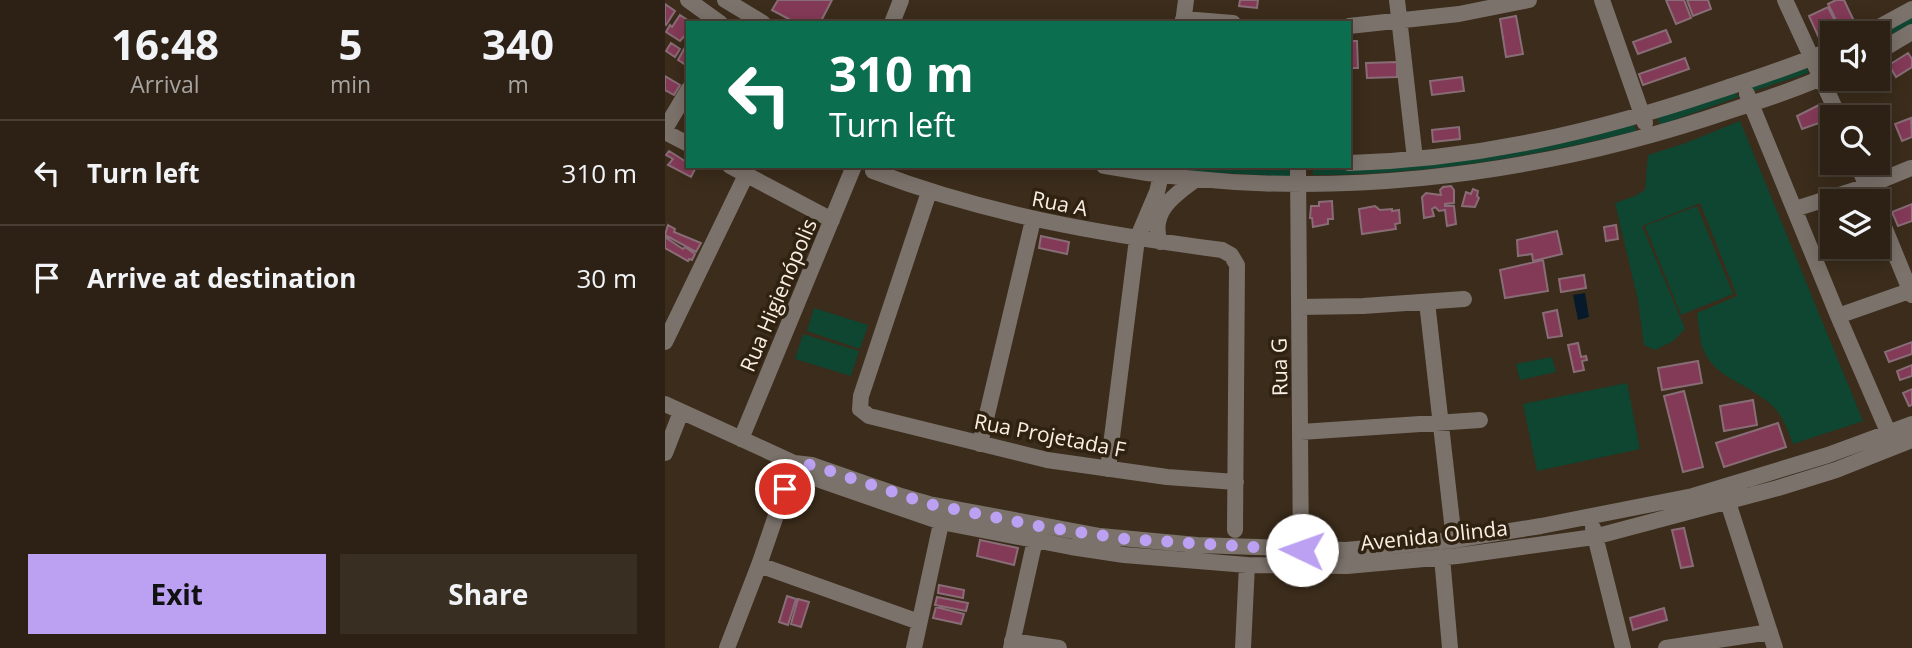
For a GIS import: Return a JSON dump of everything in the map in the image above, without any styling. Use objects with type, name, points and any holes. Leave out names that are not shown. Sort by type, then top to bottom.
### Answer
[{"type":"street","points":[[688,0],[717,21]]},
{"type":"street","points":[[893,21],[901,0]]},
{"type":"street","points":[[1183,21],[1186,0]]},
{"type":"street","points":[[1397,0],[1415,159]]},
{"type":"street","points":[[1351,26],[1459,13],[1529,0]]},
{"type":"street","points":[[1602,0],[1649,136]]},
{"type":"street","points":[[1786,0],[1813,58],[1820,67]]},
{"type":"street","points":[[730,4],[760,21]]},
{"type":"street","points":[[1890,21],[1912,9]]},
{"type":"street","points":[[1890,45],[1912,32]]},
{"type":"street","points":[[1351,163],[1415,159],[1532,143],[1643,116],[1820,55]]},
{"type":"street","points":[[1111,168],[1164,183],[1298,175],[1373,182],[1521,166],[1649,136],[1820,78]]},
{"type":"street","points":[[1743,82],[1891,439]]},
{"type":"street","points":[[686,93],[665,130],[686,143]]},
{"type":"street","points":[[733,168],[832,220]]},
{"type":"street","name":"Rua Higienópolis","points":[[741,439],[853,168]]},
{"type":"street","points":[[1878,189],[1911,168]]},
{"type":"street","name":"Rua A","points":[[873,171],[929,192],[1033,220],[1137,239],[1222,250],[1231,255],[1237,265],[1236,482]]},
{"type":"street","points":[[665,342],[745,175]]},
{"type":"street","name":"Rua G","points":[[1298,175],[1301,558]]},
{"type":"street","points":[[1164,183],[1195,180]]},
{"type":"street","points":[[1108,469],[1137,239],[1164,183]]},
{"type":"street","points":[[1160,242],[1156,233],[1166,203],[1164,183]]},
{"type":"street","name":"Rua Projetada F","points":[[929,192],[861,396],[860,409],[869,416],[1047,460],[1167,477],[1236,482]]},
{"type":"street","points":[[1795,209],[1820,204]]},
{"type":"street","points":[[980,444],[1033,220]]},
{"type":"street","points":[[1838,316],[1911,292],[1890,241]]},
{"type":"street","points":[[1299,307],[1464,299]]},
{"type":"street","points":[[1427,302],[1454,540]]},
{"type":"street","name":"Avenida Olinda","points":[[665,404],[794,463],[811,477],[889,506],[1037,533],[1124,555],[1197,553],[1301,558],[1347,566],[1594,537],[1726,495],[1836,470],[1912,424]]},
{"type":"street","points":[[665,453],[681,412]]},
{"type":"street","points":[[1301,432],[1480,420]]},
{"type":"street","name":"Avenida Olinda","points":[[1891,439],[1912,440]]},
{"type":"street","points":[[727,648],[794,463]]},
{"type":"street","points":[[1235,530],[1236,482]]},
{"type":"street","points":[[1665,648],[1772,640],[1726,495]]},
{"type":"street","name":"Avenida Olinda","points":[[1197,553],[1247,565],[1346,550],[1454,540],[1693,496],[1726,495]]},
{"type":"street","points":[[914,648],[943,515]]},
{"type":"street","points":[[1590,516],[1623,648]]},
{"type":"street","points":[[1513,530],[1517,548]]},
{"type":"street","points":[[1037,533],[1011,645],[1059,648]]},
{"type":"street","points":[[1441,557],[1450,648]]},
{"type":"street","points":[[759,565],[919,622]]},
{"type":"street","points":[[1243,648],[1247,565]]},
{"type":"green space","points":[[1912,17],[1912,23],[1890,35],[1890,29]]},
{"type":"green space","points":[[1806,65],[1808,73],[1754,91],[1751,84]]},
{"type":"green space","points":[[1735,89],[1738,97],[1660,125],[1657,117]]},
{"type":"green space","points":[[1740,121],[1863,421],[1793,444],[1784,421],[1773,406],[1721,372],[1707,357],[1702,346],[1697,313],[1737,296],[1700,203],[1642,226],[1685,329],[1673,341],[1655,350],[1644,345],[1638,300],[1615,203],[1645,190],[1648,155]]},
{"type":"green space","points":[[1634,124],[1636,131],[1516,157],[1395,172],[1313,175],[1313,168],[1361,168]]},
{"type":"green space","points":[[1174,170],[1292,170],[1292,177]]},
{"type":"green space","points":[[1697,206],[1733,294],[1681,315],[1645,226]]},
{"type":"green space","points":[[814,308],[868,325],[860,349],[807,331]]},
{"type":"green space","points":[[803,334],[859,351],[851,376],[795,359]]},
{"type":"green space","points":[[1552,357],[1556,372],[1520,380],[1516,364]]},
{"type":"green space","points":[[1627,383],[1640,449],[1537,471],[1523,404]]},
{"type":"water","points":[[1585,293],[1589,317],[1578,320],[1573,295]]},
{"type":"building","points":[[778,0],[832,0],[821,21],[792,21],[772,10]]},
{"type":"building","points":[[1240,0],[1258,0],[1257,8],[1239,6]]},
{"type":"building","points":[[1666,0],[1684,0],[1691,18],[1676,24]]},
{"type":"building","points":[[1687,0],[1708,0],[1711,9],[1693,16]]},
{"type":"building","points":[[1844,0],[1854,21],[1836,21],[1828,4]]},
{"type":"building","points":[[665,4],[675,11],[666,25],[665,24]]},
{"type":"building","points":[[1828,7],[1835,21],[1820,21],[1819,38],[1809,16]]},
{"type":"building","points":[[680,15],[689,21],[686,21],[686,34],[680,41],[666,32],[670,25],[672,27]]},
{"type":"building","points":[[1516,16],[1523,54],[1506,57],[1500,19]]},
{"type":"building","points":[[1666,30],[1671,42],[1638,54],[1633,42]]},
{"type":"building","points":[[1351,41],[1357,41],[1358,68],[1351,68]]},
{"type":"building","points":[[671,43],[680,49],[675,57],[666,51]]},
{"type":"building","points":[[684,49],[686,65],[678,60]]},
{"type":"building","points":[[1908,53],[1912,59],[1912,67],[1896,77],[1890,64]]},
{"type":"building","points":[[1685,58],[1689,69],[1643,85],[1639,74]]},
{"type":"building","points":[[1397,62],[1397,77],[1367,78],[1366,63]]},
{"type":"building","points":[[665,76],[680,85],[674,95],[665,90]]},
{"type":"building","points":[[1462,77],[1464,91],[1432,95],[1430,81]]},
{"type":"building","points":[[1819,105],[1820,123],[1802,129],[1797,116]]},
{"type":"building","points":[[1911,118],[1912,137],[1902,141],[1895,124]]},
{"type":"building","points":[[1459,127],[1460,139],[1433,142],[1432,130]]},
{"type":"building","points":[[669,151],[686,162],[686,168],[696,168],[691,177],[668,165],[673,159],[666,155]]},
{"type":"building","points":[[1451,186],[1454,190],[1454,203],[1445,206],[1454,206],[1456,224],[1447,226],[1445,210],[1439,211],[1435,207],[1432,209],[1434,216],[1424,218],[1422,197],[1426,193],[1441,195],[1440,190],[1443,187]]},
{"type":"building","points":[[1473,189],[1478,191],[1479,198],[1475,207],[1462,206],[1466,192],[1471,194]]},
{"type":"building","points":[[1332,201],[1333,219],[1328,219],[1328,224],[1313,227],[1310,218],[1311,206]]},
{"type":"building","points":[[1912,204],[1912,221],[1898,226],[1892,212]]},
{"type":"building","points":[[1375,206],[1380,210],[1399,210],[1400,223],[1395,224],[1396,229],[1362,234],[1359,209]]},
{"type":"building","points":[[668,225],[675,229],[674,232],[701,243],[696,252],[665,235]]},
{"type":"building","points":[[1616,225],[1618,239],[1606,241],[1604,227]]},
{"type":"building","points":[[1557,231],[1562,254],[1533,261],[1532,254],[1518,256],[1517,240]]},
{"type":"building","points":[[1041,236],[1069,242],[1067,254],[1039,248]]},
{"type":"building","points":[[665,237],[695,254],[692,260],[688,261],[665,248]]},
{"type":"building","points":[[1543,260],[1548,291],[1505,298],[1500,270]]},
{"type":"building","points":[[1584,275],[1586,288],[1561,292],[1559,279]]},
{"type":"building","points":[[1557,310],[1562,336],[1548,338],[1543,313]]},
{"type":"building","points":[[1912,342],[1912,354],[1889,362],[1885,352]]},
{"type":"building","points":[[1578,343],[1581,357],[1586,356],[1587,360],[1582,361],[1584,370],[1574,372],[1568,345]]},
{"type":"building","points":[[1698,361],[1702,383],[1662,390],[1658,368]]},
{"type":"building","points":[[1912,365],[1912,376],[1900,380],[1897,371]]},
{"type":"building","points":[[1912,389],[1912,405],[1909,406],[1903,393]]},
{"type":"building","points":[[1684,391],[1703,467],[1683,472],[1664,396]]},
{"type":"building","points":[[1753,400],[1757,425],[1724,431],[1720,406]]},
{"type":"building","points":[[1778,423],[1786,447],[1724,467],[1716,443]]},
{"type":"building","points":[[1684,528],[1693,566],[1681,568],[1672,530]]},
{"type":"building","points":[[980,540],[1018,548],[1014,565],[977,556]]},
{"type":"building","points":[[939,585],[964,590],[963,598],[938,593]]},
{"type":"building","points":[[787,596],[796,599],[788,625],[779,622]]},
{"type":"building","points":[[937,597],[968,603],[966,611],[935,605]]},
{"type":"building","points":[[798,599],[809,602],[801,627],[791,624]]},
{"type":"building","points":[[936,607],[964,614],[961,624],[933,618]]},
{"type":"building","points":[[1664,608],[1667,620],[1633,630],[1630,618]]},
{"type":"route","points":[[785,489],[794,463],[812,465],[915,500],[1038,526],[1126,539],[1302,550]]}]
